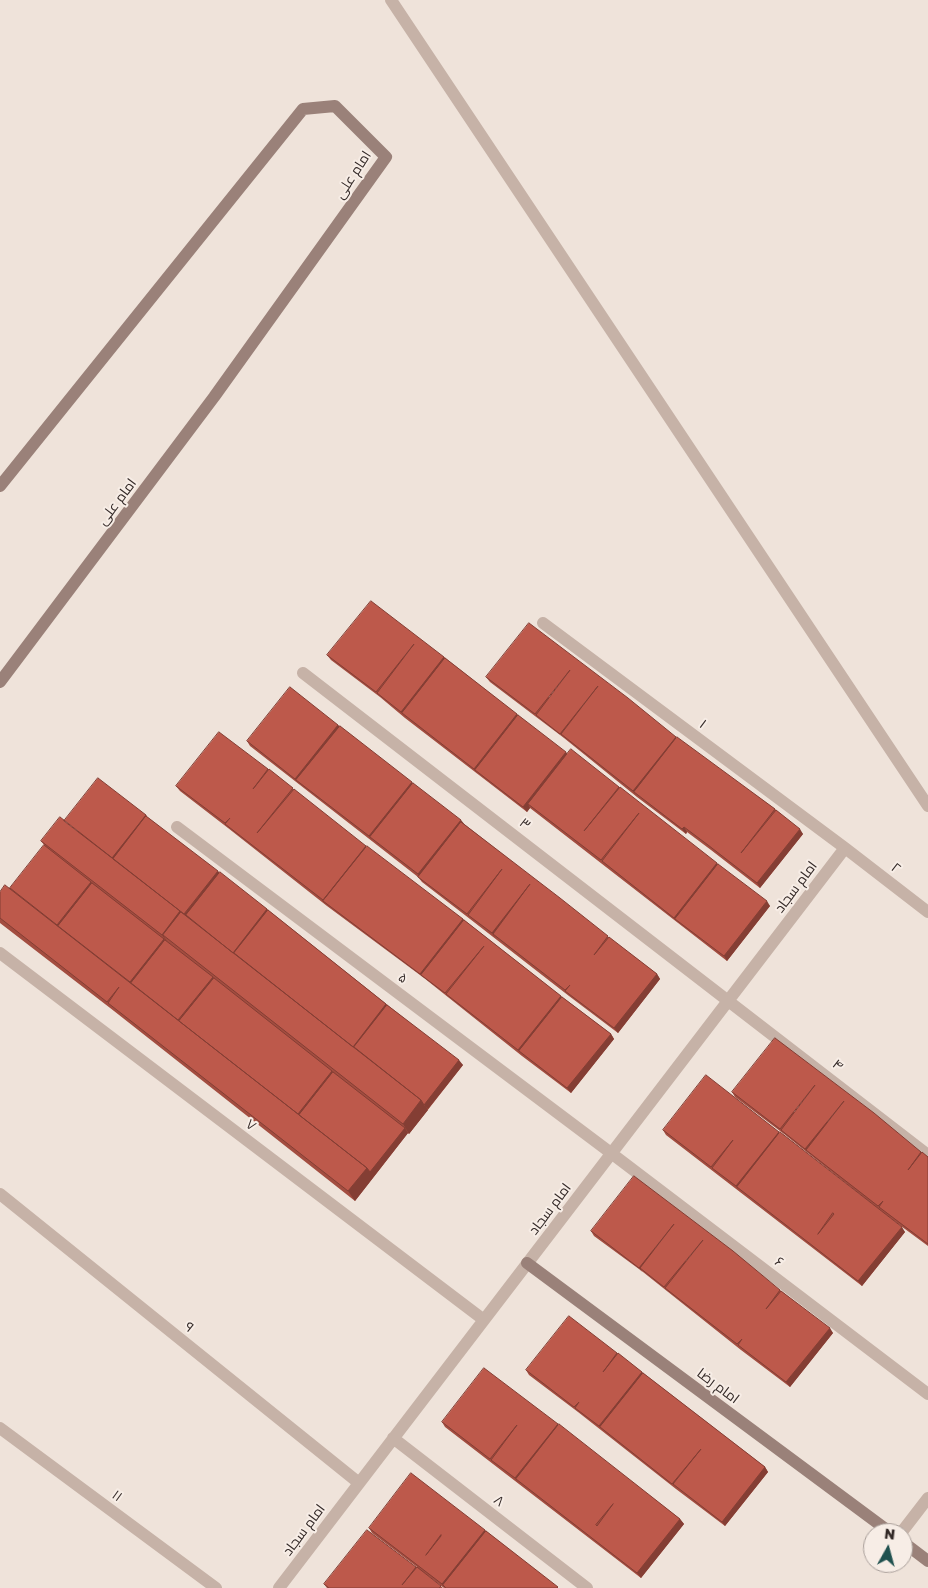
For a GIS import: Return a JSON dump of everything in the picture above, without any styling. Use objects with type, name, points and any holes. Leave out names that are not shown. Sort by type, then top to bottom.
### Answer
[{"type":"street","points":[[391,0],[928,806]]},
{"type":"street","name":"امام علی","points":[[0,486],[303,109],[335,106],[386,157],[214,397],[0,682]]},
{"type":"street","name":"۱","points":[[543,623],[845,848]]},
{"type":"street","name":"۳","points":[[303,673],[729,1000]]},
{"type":"street","name":"۵","points":[[177,827],[611,1154]]},
{"type":"street","name":"۲","points":[[845,848],[928,912]]},
{"type":"street","name":"امام سجاد","points":[[279,1588],[845,848]]},
{"type":"street","name":"۷","points":[[0,953],[484,1320]]},
{"type":"street","name":"۴","points":[[729,1000],[928,1154]]},
{"type":"street","name":"۶","points":[[611,1154],[928,1394]]},
{"type":"street","name":"۹","points":[[0,1194],[359,1483]]},
{"type":"street","name":"امام رضا","points":[[527,1263],[878,1523]]},
{"type":"street","name":"۱۱","points":[[0,1428],[216,1588]]},
{"type":"street","name":"۸","points":[[393,1438],[587,1588]]},
{"type":"street","points":[[908,1523],[928,1498]]},
{"type":"street","points":[[913,1549],[928,1560]]},
{"type":"building","points":[[371,601],[444,657],[401,712],[377,693],[414,644],[376,692],[327,655]]},
{"type":"building","points":[[529,623],[676,737],[633,791],[561,734],[598,686],[560,734],[536,715],[570,670],[535,714],[486,677]]},
{"type":"building","points":[[445,658],[517,714],[474,769],[402,713]]},
{"type":"building","points":[[290,687],[338,725],[295,779],[247,741]]},
{"type":"building","points":[[518,715],[566,752],[523,807],[475,770]]},
{"type":"building","points":[[340,726],[412,782],[369,836],[296,780]]},
{"type":"building","points":[[219,732],[268,769],[253,789],[269,769],[293,788],[257,833],[294,789],[366,846],[323,900],[225,824],[230,818],[225,823],[176,786]]},
{"type":"building","points":[[677,737],[775,809],[741,853],[776,810],[800,829],[757,883],[684,827],[682,829],[634,792]]},
{"type":"building","points":[[571,749],[619,787],[584,831],[620,787],[717,863],[674,918],[602,861],[639,813],[601,860],[528,804]]},
{"type":"building","points":[[98,778],[146,815],[112,858],[64,821]]},
{"type":"building","points":[[413,783],[461,820],[418,874],[370,837]]},
{"type":"building","points":[[146,816],[218,871],[184,914],[113,859]]},
{"type":"building","points":[[60,817],[180,911],[162,935],[41,841]]},
{"type":"building","points":[[461,822],[608,936],[594,955],[609,937],[657,974],[614,1028],[565,991],[570,985],[565,990],[493,934],[530,884],[492,933],[468,915],[502,869],[467,914],[418,877]]},
{"type":"building","points":[[44,845],[91,882],[57,925],[10,888]]},
{"type":"building","points":[[367,846],[463,919],[420,974],[323,901]]},
{"type":"building","points":[[718,864],[767,901],[724,956],[675,919]]},
{"type":"building","points":[[220,872],[267,909],[233,953],[186,915]]},
{"type":"building","points":[[92,883],[164,939],[130,982],[58,926]]},
{"type":"building","points":[[5,885],[367,1168],[348,1191],[108,1003],[119,987],[107,1002],[0,918],[0,892]]},
{"type":"building","points":[[268,910],[386,1004],[353,1047],[234,953]]},
{"type":"building","points":[[181,912],[421,1100],[403,1124],[163,935]]},
{"type":"building","points":[[464,920],[561,996],[518,1050],[446,994],[484,946],[445,993],[421,975]]},
{"type":"building","points":[[165,940],[213,977],[178,1020],[131,983]]},
{"type":"building","points":[[214,978],[332,1071],[298,1114],[179,1021]]},
{"type":"building","points":[[562,997],[611,1034],[567,1088],[519,1051]]},
{"type":"building","points":[[387,1005],[459,1060],[424,1105],[421,1100],[354,1047]]},
{"type":"building","points":[[775,1038],[874,1113],[921,1152],[908,1170],[922,1152],[928,1157],[928,1244],[879,1207],[883,1201],[878,1206],[806,1150],[844,1101],[805,1149],[781,1130],[815,1085],[780,1129],[732,1092]]},
{"type":"building","points":[[333,1072],[405,1128],[370,1172],[299,1115]]},
{"type":"building","points":[[706,1075],[779,1132],[736,1186],[712,1168],[733,1140],[711,1167],[663,1130]]},
{"type":"building","points":[[780,1132],[902,1227],[858,1281],[737,1187]],"holes":[[[833,1213],[834,1214],[818,1234]]]},
{"type":"building","points":[[634,1176],[733,1251],[780,1290],[766,1309],[781,1291],[830,1328],[786,1382],[738,1345],[742,1339],[737,1344],[665,1288],[703,1240],[664,1287],[640,1268],[674,1224],[639,1268],[591,1231]]},
{"type":"building","points":[[569,1316],[617,1353],[603,1372],[618,1353],[642,1372],[599,1426],[575,1408],[579,1402],[574,1407],[526,1370]]},
{"type":"building","points":[[484,1368],[558,1424],[515,1478],[491,1460],[517,1425],[490,1459],[442,1422]]},
{"type":"building","points":[[643,1373],[765,1467],[722,1522],[673,1484],[701,1449],[672,1484],[600,1427]]},
{"type":"building","points":[[559,1424],[680,1519],[637,1573],[516,1479]],"holes":[[[613,1504],[597,1526],[596,1525]]]},
{"type":"building","points":[[411,1473],[485,1530],[442,1584],[369,1528]]},
{"type":"building","points":[[367,1530],[416,1567],[402,1585],[417,1567],[441,1586],[439,1588],[329,1588],[324,1584]]},
{"type":"building","points":[[486,1531],[558,1587],[446,1588],[443,1585]]}]
